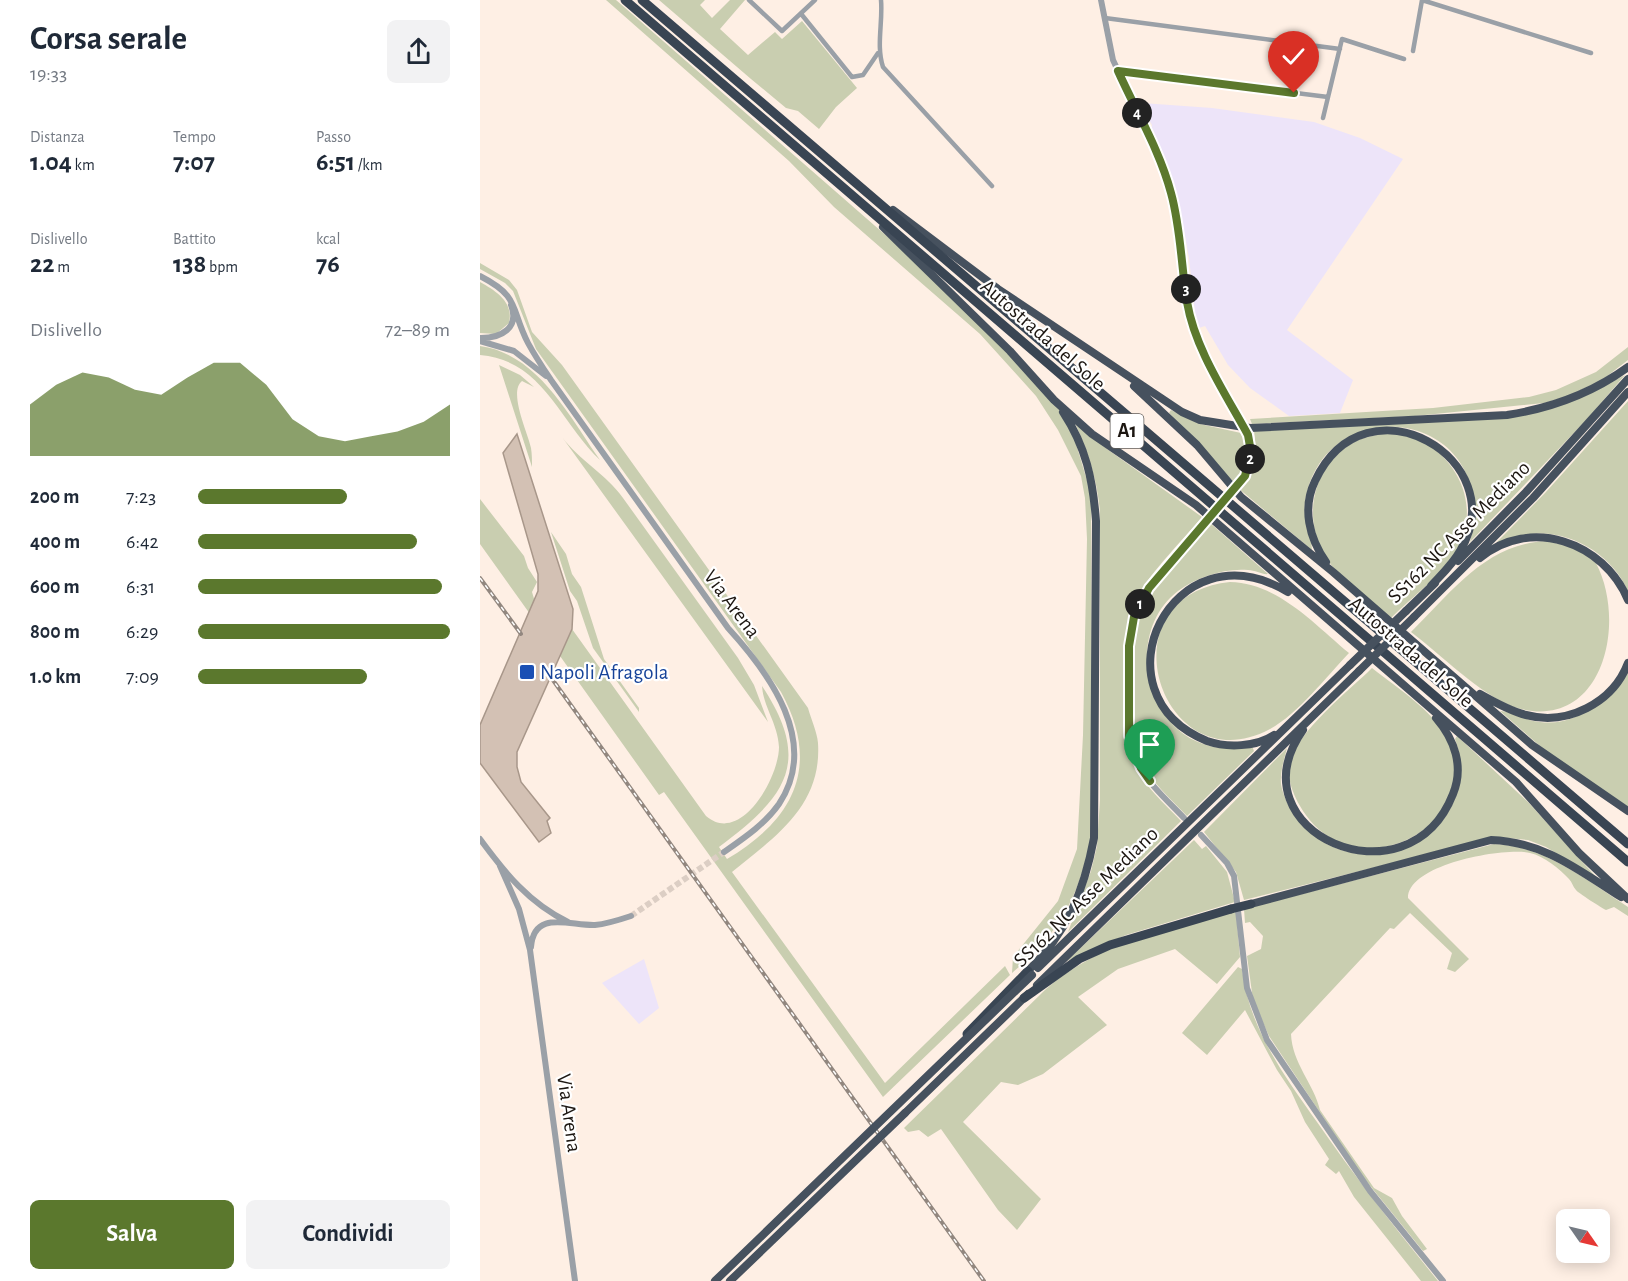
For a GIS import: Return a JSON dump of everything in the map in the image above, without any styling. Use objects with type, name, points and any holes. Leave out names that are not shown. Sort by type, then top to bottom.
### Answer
[{"type":"highway","name":"Autostrada del Sole","points":[[625,0],[1628,862]]},
{"type":"highway","name":"Autostrada del Sole","points":[[642,0],[866,189],[1628,844]]},
{"type":"highway","points":[[812,161],[938,279],[1010,351],[1054,400],[1092,434],[1196,505],[1516,782],[1579,853],[1628,900]]},
{"type":"highway","points":[[866,189],[998,289],[1182,412],[1200,420],[1250,428],[1507,415],[1540,410],[1588,392],[1628,367]]},
{"type":"highway","points":[[1113,366],[1165,413],[1241,497],[1333,572],[1532,745],[1628,811]]},
{"type":"highway","name":"SS162 NC Asse Mediano","points":[[1030,973],[1406,612],[1526,492],[1628,379]]},
{"type":"highway","name":"SS162 NC Asse Mediano","points":[[1042,983],[1533,498],[1628,392]]},
{"type":"highway","points":[[715,1281],[948,1056],[1030,973],[1050,948],[1074,910],[1083,888],[1095,838],[1096,521],[1093,485],[1087,457],[1075,431],[1054,400]]},
{"type":"highway","points":[[1333,572],[1319,553],[1311,532],[1308,510],[1312,488],[1322,467],[1336,450],[1366,434],[1400,430],[1422,436],[1441,448],[1456,465],[1467,485],[1471,507],[1469,530],[1461,551],[1431,586]]},
{"type":"highway","points":[[1438,593],[1498,546],[1532,537],[1549,537],[1568,541],[1605,564],[1628,600]]},
{"type":"highway","points":[[1287,727],[1268,739],[1254,743],[1229,745],[1194,735],[1166,711],[1151,676],[1150,655],[1155,632],[1164,613],[1180,595],[1211,578],[1242,575],[1260,578],[1308,604]]},
{"type":"highway","points":[[1459,682],[1492,701],[1520,713],[1546,717],[1564,716],[1599,701],[1613,688],[1628,663]]},
{"type":"highway","points":[[1315,713],[1293,744],[1285,767],[1285,788],[1291,804],[1312,832],[1330,843],[1362,852],[1379,852],[1395,850],[1425,834],[1440,820],[1458,784],[1459,765],[1455,749],[1447,731],[1421,700]]},
{"type":"highway","points":[[1024,998],[1042,983],[1079,959],[1110,945],[1231,909],[1491,840],[1526,844],[1547,851],[1628,900]]},
{"type":"highway","name":"SS162 NC Asse Mediano","points":[[730,1281],[1024,998]]},
{"type":"street","points":[[749,0],[783,31],[815,0]]},
{"type":"street","points":[[802,15],[852,77],[863,75],[878,53],[882,30],[881,0]]},
{"type":"street","points":[[1101,0],[1103,18],[1118,71],[1163,167],[1171,192],[1181,237],[1187,302],[1198,338],[1248,435],[1250,461],[1245,476],[1145,595],[1134,617],[1129,646],[1129,736],[1134,753],[1150,781],[1184,818]]},
{"type":"street","points":[[1413,51],[1422,0],[1591,53]]},
{"type":"street","points":[[1103,18],[1340,49]]},
{"type":"street","points":[[1323,118],[1342,39],[1404,59]]},
{"type":"street","points":[[878,53],[883,67],[992,186]]},
{"type":"street","points":[[1118,71],[1328,97]]},
{"type":"street","name":"Via Arena","points":[[480,276],[507,294],[514,302],[527,341],[550,380],[769,681],[791,725],[794,764],[784,794],[762,823],[724,852]]},
{"type":"street","name":"Via Arena","points":[[480,340],[499,337],[512,325],[513,312],[507,294]]},
{"type":"street","name":"Via Arena","points":[[480,340],[514,351],[550,380]]},
{"type":"street","points":[[1201,835],[1227,863],[1234,876],[1247,988],[1266,1040],[1370,1191],[1443,1281]]},
{"type":"street","name":"Via Arena","points":[[480,839],[500,866],[538,905],[568,922]]},
{"type":"street","name":"Via Arena","points":[[500,866],[519,909],[530,950],[575,1281]]},
{"type":"street","name":"Via Arena","points":[[530,950],[533,936],[541,925],[568,922],[596,925],[631,916]]},
{"type":"shaded area","points":[[1142,103],[1212,108],[1314,122],[1360,138],[1403,159],[1287,330],[1353,380],[1340,413],[1289,416],[1250,388],[1228,365],[1205,326],[1199,328],[1182,220],[1163,156],[1151,131],[1152,125],[1140,105]]},
{"type":"shaded area","points":[[644,959],[659,1008],[639,1024],[602,983]]},
{"type":"green space","points":[[606,0],[616,0],[937,280],[1054,400],[1074,437],[1091,494],[1092,830],[1082,873],[1067,909],[1044,942],[1012,973],[1013,957],[1058,901],[1077,849],[1083,735],[1087,539],[1085,498],[1081,476],[1058,430],[1036,396],[980,334],[834,207],[789,161]]},
{"type":"green space","points":[[659,0],[705,0],[700,5],[712,18],[730,0],[745,0],[720,29],[748,55],[775,32],[782,39],[802,21],[857,88],[836,107],[819,129],[798,111],[786,108]]},
{"type":"green space","points":[[480,263],[509,280],[517,290],[532,332],[562,365],[808,708],[818,743],[817,765],[812,785],[793,818],[732,872],[885,1083],[1005,966],[1010,975],[883,1097],[664,792],[659,795],[560,656],[572,629],[706,816],[719,823],[732,822],[744,815],[756,804],[773,775],[779,747],[762,686],[778,713],[786,737],[788,758],[784,777],[775,795],[742,829],[719,847],[727,859],[770,826],[785,808],[794,788],[799,766],[799,743],[793,718],[781,692],[536,349],[513,291],[505,283],[480,269]]},
{"type":"green space","points":[[480,282],[498,293],[509,309],[509,323],[496,334],[480,333]]},
{"type":"green space","points":[[480,346],[501,351],[519,361],[535,374],[564,407],[600,460],[535,380],[520,368],[502,359],[480,355]]},
{"type":"green space","points":[[1628,347],[1628,360],[1602,380],[1568,396],[1544,403],[1415,416],[1252,424],[1250,419],[1433,408],[1529,397],[1556,390],[1596,372]]},
{"type":"green space","points":[[499,365],[520,375],[534,387],[522,381],[518,386],[517,394],[520,413],[531,448],[532,467]]},
{"type":"green space","points":[[1625,375],[1588,418],[1470,542],[1473,498],[1461,464],[1439,441],[1410,429],[1378,428],[1348,438],[1323,459],[1305,501],[1305,516],[1312,550],[1238,488],[1247,475],[1255,455],[1254,431],[1505,416],[1595,391]]},
{"type":"green space","points":[[1628,401],[1628,592],[1613,567],[1590,548],[1576,541],[1562,536],[1533,534],[1496,543],[1545,493]]},
{"type":"green space","points":[[1171,410],[1200,424],[1241,433],[1245,447],[1245,459],[1233,483],[1169,413]]},
{"type":"green space","points":[[1075,423],[1107,449],[1202,517],[1160,565],[1139,595],[1129,631],[1124,680],[1126,729],[1135,765],[1155,794],[1181,821],[1068,932],[1091,871],[1097,846],[1100,800],[1100,511],[1091,466]]},
{"type":"green space","points":[[1383,433],[1415,437],[1445,459],[1462,486],[1467,516],[1464,532],[1452,558],[1391,618],[1344,579],[1328,561],[1316,535],[1313,519],[1313,504],[1317,488],[1322,474],[1331,461],[1356,441]]},
{"type":"green space","points":[[562,437],[623,498],[738,658],[754,685],[768,722]]},
{"type":"green space","points":[[480,499],[524,556],[537,582],[532,592],[535,602],[530,614],[480,544]]},
{"type":"green space","points":[[1210,523],[1268,574],[1251,570],[1230,570],[1211,574],[1194,582],[1178,591],[1161,609],[1151,630],[1147,654],[1149,678],[1157,701],[1170,721],[1187,737],[1210,746],[1226,748],[1252,746],[1254,751],[1187,816],[1146,770],[1137,749],[1132,708],[1132,660],[1134,638],[1143,605],[1166,572]]},
{"type":"green space","points":[[551,532],[566,554],[572,574],[581,587],[604,659],[639,708],[639,712],[593,648],[577,601],[570,591]]},
{"type":"green space","points":[[1548,541],[1583,551],[1596,563],[1605,588],[1609,615],[1607,643],[1600,668],[1587,690],[1568,705],[1544,711],[1514,707],[1488,694],[1411,632],[1456,586],[1488,560],[1506,550]]},
{"type":"green space","points":[[1230,582],[1264,589],[1280,597],[1309,618],[1349,653],[1312,694],[1281,722],[1270,729],[1232,740],[1200,732],[1175,712],[1160,682],[1157,650],[1166,619],[1190,595]]},
{"type":"green space","points":[[1372,668],[1417,703],[1438,724],[1451,748],[1455,778],[1446,804],[1429,826],[1405,841],[1377,848],[1349,845],[1322,832],[1300,806],[1289,777],[1289,767],[1300,741],[1323,714]]},
{"type":"green space","points":[[1628,668],[1628,807],[1549,754],[1500,711],[1540,722],[1568,720],[1601,699]]},
{"type":"green space","points":[[1457,736],[1528,802],[1597,878],[1546,847],[1528,840],[1496,837],[1244,900],[1236,872],[1204,832],[1287,748],[1281,775],[1284,794],[1296,817],[1315,837],[1335,848],[1356,854],[1378,854],[1399,850],[1419,841],[1436,828],[1450,809],[1458,791],[1461,774],[1460,757],[1455,739]]},
{"type":"green space","points":[[1194,840],[1202,849],[1206,846],[1227,872],[1235,902],[1126,935],[1067,961]]},
{"type":"green space","points":[[1494,844],[1531,851],[1564,866],[1628,907],[1628,916],[1614,907],[1606,910],[1590,900],[1576,890],[1569,879],[1556,867],[1530,853],[1480,856],[1440,867],[1412,886],[1408,898],[1469,959],[1455,972],[1447,969],[1452,953],[1410,913],[1394,929],[1390,928],[1291,1034],[1295,1054],[1320,1110],[1374,1188],[1392,1198],[1402,1216],[1427,1249],[1423,1251],[1363,1177],[1269,1036],[1253,1000],[1247,956],[1261,949],[1263,936],[1250,922],[1245,923],[1244,909]]},
{"type":"green space","points":[[1236,912],[1240,957],[1217,984],[1175,949],[1118,969],[1078,997],[1107,1025],[1043,1074],[1018,1085],[1001,1082],[963,1122],[1041,1199],[1017,1230],[998,1210],[941,1129],[928,1137],[919,1130],[908,1132],[904,1128],[1046,989],[1066,973],[1112,948],[1161,930]]},
{"type":"green space","points":[[1238,967],[1242,969],[1246,991],[1260,1031],[1280,1068],[1346,1163],[1438,1281],[1421,1281],[1354,1197],[1339,1171],[1336,1174],[1325,1165],[1329,1159],[1305,1122],[1291,1091],[1277,1070],[1245,1010],[1207,1055],[1182,1033]]},
{"type":"building","name":"Napoli Afragola","points":[[517,434],[573,609],[572,629],[517,752],[517,767],[521,782],[550,818],[547,821],[551,833],[539,842],[480,763],[480,725],[538,591],[538,574],[503,453]]},
{"type":"tunnel","points":[[631,916],[724,852]]},
{"type":"railway","points":[[480,578],[521,634]]},
{"type":"railway","points":[[550,676],[984,1281]]},
{"type":"place","name":"Napoli Afragola","points":[[527,672]]},
{"type":"route","points":[[1150,781],[1141,768],[1129,736],[1129,646],[1134,617],[1149,588],[1245,476],[1249,469],[1251,452],[1248,435],[1210,366],[1198,338],[1187,302],[1181,237],[1171,192],[1163,167],[1118,71],[1136,71],[1294,93]]}]
